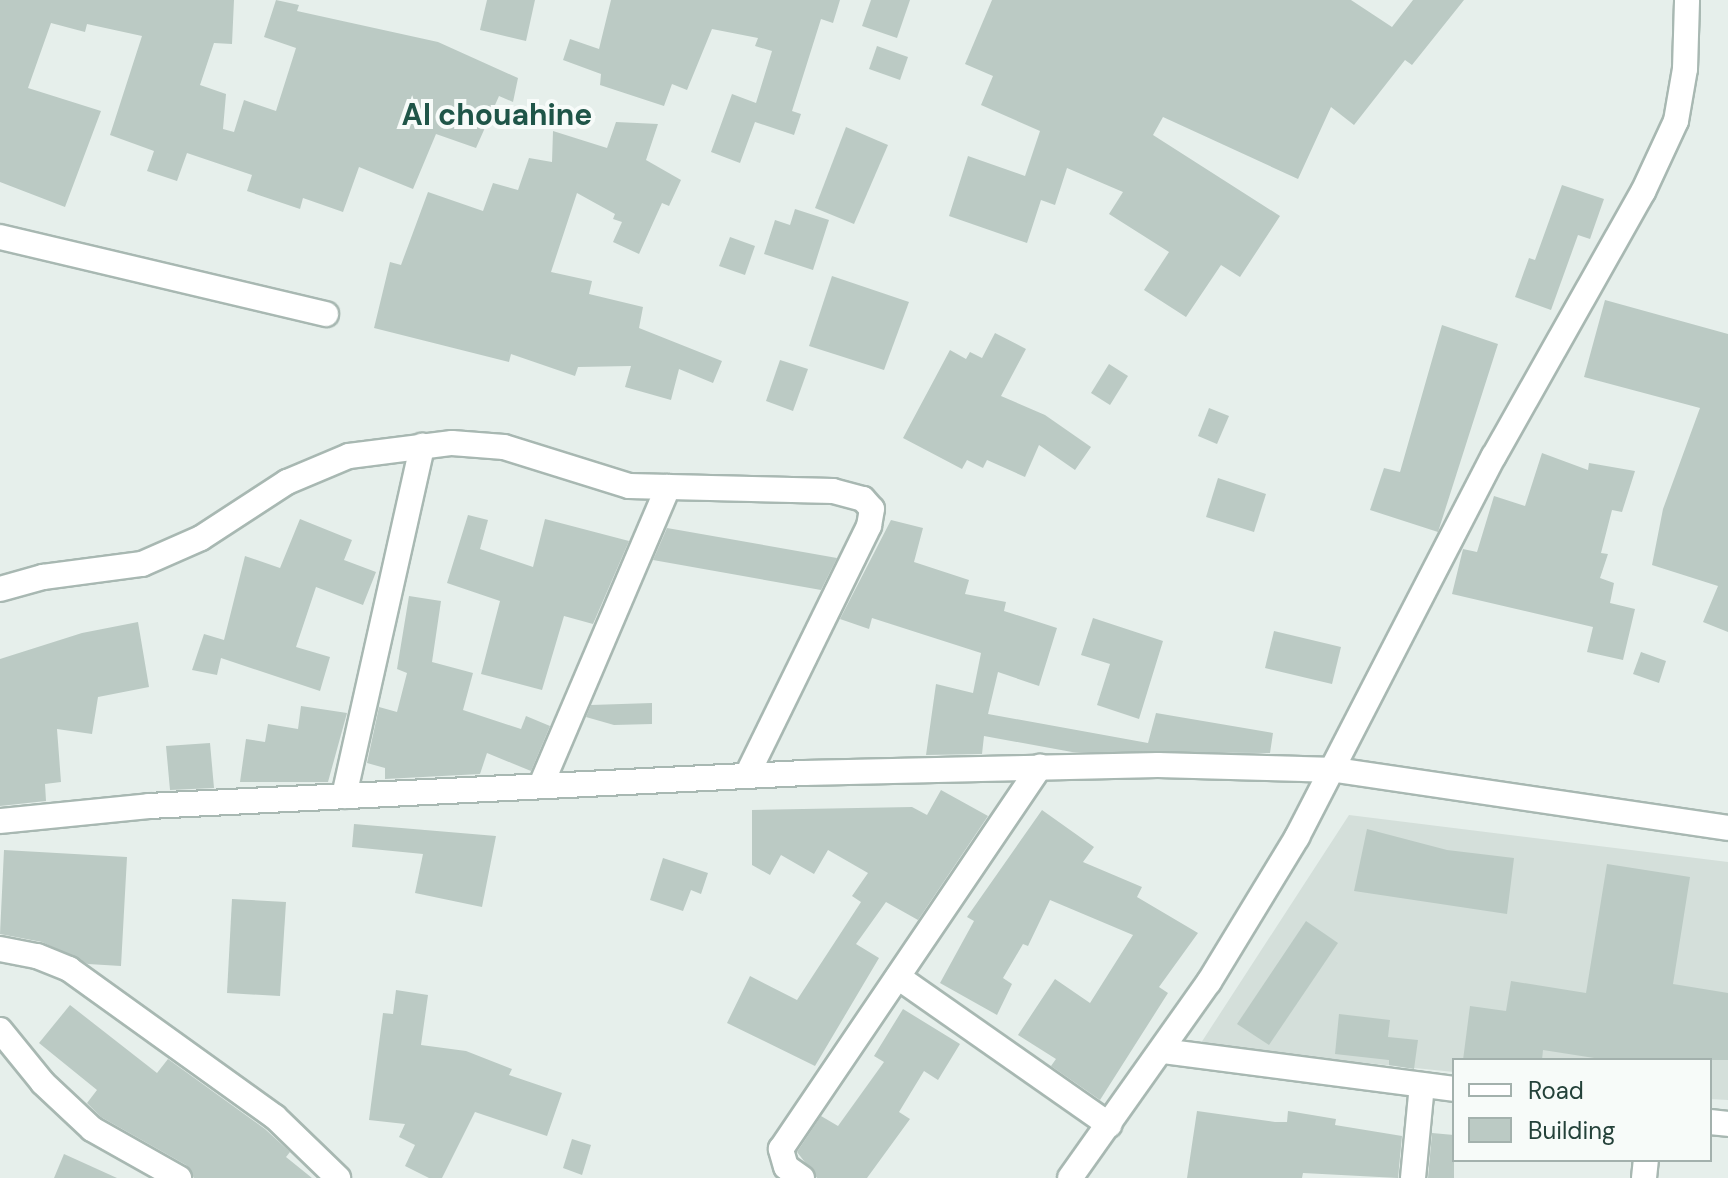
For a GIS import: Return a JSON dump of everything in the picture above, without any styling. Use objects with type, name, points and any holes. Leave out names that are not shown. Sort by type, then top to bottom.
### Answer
[{"type":"street","points":[[1070,1178],[1162,1051],[1336,770],[1435,568],[1617,240],[1676,121],[1685,69],[1687,0]]},
{"type":"street","points":[[0,237],[326,314]]},
{"type":"street","points":[[344,796],[422,446]]},
{"type":"street","points":[[0,589],[43,577],[142,564],[201,538],[287,482],[349,456],[422,446],[504,447],[604,482],[668,487],[833,491],[863,499],[872,509],[869,526],[747,775]]},
{"type":"street","points":[[541,785],[668,487]]},
{"type":"street","points":[[802,1178],[786,1167],[781,1149],[1040,767]]},
{"type":"street","points":[[0,821],[541,785],[747,775],[1040,767],[1336,770],[1728,828]]},
{"type":"street","points":[[0,949],[37,956],[69,969],[275,1117],[338,1178]]},
{"type":"street","points":[[898,977],[1109,1125]]},
{"type":"street","points":[[0,1030],[43,1083],[92,1129],[179,1178]]},
{"type":"street","points":[[1162,1051],[1452,1089]]},
{"type":"street","points":[[1413,1178],[1422,1085]]},
{"type":"shaded area","points":[[1349,815],[1728,862],[1728,1100],[1712,1099],[1712,1058],[1452,1058],[1452,1072],[1199,1046]]},
{"type":"building","points":[[0,0],[234,0],[232,44],[214,43],[200,85],[226,94],[223,129],[234,132],[244,100],[276,111],[296,48],[264,37],[276,0],[299,5],[297,11],[438,42],[518,78],[513,102],[499,96],[476,148],[436,134],[413,189],[359,167],[343,212],[303,198],[300,209],[247,191],[252,175],[187,153],[177,181],[147,171],[154,151],[110,135],[142,36],[87,24],[85,32],[51,23],[28,88],[101,111],[65,207],[0,182]]},
{"type":"building","points":[[487,0],[535,0],[526,41],[480,30]]},
{"type":"building","points":[[611,0],[840,0],[833,23],[821,19],[792,111],[801,114],[794,135],[755,122],[740,163],[711,152],[732,94],[756,103],[772,51],[755,46],[758,38],[712,29],[687,90],[672,84],[664,106],[600,85],[601,74],[563,60],[570,39],[599,49]]},
{"type":"building","points":[[871,0],[910,0],[897,38],[862,26]]},
{"type":"building","points":[[992,0],[1351,0],[1392,27],[1413,0],[1464,0],[1412,65],[1405,60],[1354,125],[1331,107],[1298,179],[1163,117],[1153,135],[1280,216],[1240,277],[1221,265],[1186,317],[1144,290],[1169,252],[1109,214],[1123,192],[1067,168],[1055,205],[1041,200],[1027,243],[949,216],[968,156],[1025,176],[1040,131],[981,105],[993,76],[965,64]]},
{"type":"building","points":[[877,46],[908,57],[900,80],[869,69]]},
{"type":"building","points":[[616,122],[658,124],[646,160],[681,180],[669,206],[662,203],[639,254],[613,242],[622,222],[613,219],[615,214],[577,193],[551,272],[592,281],[589,294],[643,307],[639,328],[722,361],[713,383],[679,369],[671,400],[625,387],[631,366],[578,367],[575,376],[511,354],[509,362],[374,328],[390,262],[401,265],[428,192],[483,211],[493,183],[518,190],[529,158],[552,162],[553,131],[607,148]]},
{"type":"building","points":[[846,127],[888,145],[854,224],[815,208]]},
{"type":"building","points":[[1562,185],[1604,199],[1590,239],[1578,235],[1551,310],[1515,297],[1529,258],[1535,260]]},
{"type":"building","points":[[795,209],[829,220],[813,270],[764,254],[775,220],[790,225]]},
{"type":"building","points":[[730,237],[755,246],[745,275],[719,266]]},
{"type":"building","points":[[832,276],[909,302],[884,370],[809,346]]},
{"type":"building","points":[[1605,300],[1728,334],[1728,632],[1703,622],[1718,586],[1652,565],[1663,509],[1700,408],[1584,377]]},
{"type":"building","points":[[1442,325],[1498,344],[1438,532],[1370,510],[1384,468],[1400,472]]},
{"type":"building","points":[[995,333],[1026,349],[1001,396],[1045,415],[1091,447],[1075,470],[1039,445],[1025,477],[987,460],[983,468],[967,460],[962,469],[903,438],[950,350],[966,359],[970,352],[982,358]]},
{"type":"building","points":[[780,360],[808,369],[793,411],[766,401]]},
{"type":"building","points":[[1109,364],[1128,376],[1110,405],[1091,393]]},
{"type":"building","points":[[1209,408],[1229,416],[1217,444],[1198,436]]},
{"type":"building","points":[[1542,453],[1588,470],[1589,463],[1635,471],[1622,512],[1612,510],[1601,553],[1608,554],[1600,578],[1614,583],[1610,603],[1635,609],[1623,660],[1587,652],[1593,627],[1452,594],[1463,549],[1477,552],[1494,496],[1525,506]]},
{"type":"building","points":[[1218,478],[1266,494],[1254,532],[1206,517]]},
{"type":"building","points":[[468,515],[488,520],[480,549],[533,567],[545,519],[629,541],[593,624],[564,616],[542,690],[481,674],[500,601],[447,583]]},
{"type":"building","points":[[300,519],[352,540],[344,560],[376,572],[363,605],[316,587],[296,647],[330,657],[320,691],[221,658],[217,675],[192,670],[204,634],[224,640],[245,556],[280,568]]},
{"type":"building","points":[[891,520],[923,528],[914,562],[969,580],[965,594],[1006,602],[1004,611],[1057,628],[1039,686],[998,672],[988,714],[1148,743],[1156,713],[1273,733],[1270,753],[1072,752],[984,736],[982,754],[926,755],[936,684],[973,693],[981,653],[872,618],[869,629],[840,619]]},
{"type":"building","points":[[667,528],[837,558],[821,590],[653,560]]},
{"type":"building","points":[[409,596],[441,601],[432,662],[473,673],[463,710],[521,729],[526,716],[550,726],[531,771],[487,753],[480,774],[385,779],[385,768],[367,763],[379,707],[397,712],[407,673],[397,669]]},
{"type":"building","points":[[1093,618],[1163,641],[1139,719],[1097,705],[1110,664],[1081,655]]},
{"type":"building","points":[[138,622],[149,687],[98,697],[92,734],[57,729],[61,782],[45,784],[46,801],[0,806],[0,659],[82,633]]},
{"type":"building","points":[[1274,631],[1341,647],[1332,684],[1265,668]]},
{"type":"building","points":[[1641,652],[1666,661],[1659,683],[1633,674]]},
{"type":"building","points":[[652,703],[652,724],[614,725],[586,717],[591,705]]},
{"type":"building","points":[[301,706],[347,713],[328,782],[240,782],[246,739],[265,742],[268,724],[298,729]]},
{"type":"building","points":[[210,743],[214,788],[170,790],[166,746]]},
{"type":"building","points":[[941,790],[988,816],[918,920],[886,902],[856,944],[879,958],[815,1066],[727,1023],[750,976],[797,1000],[861,902],[852,896],[868,873],[828,850],[814,874],[781,855],[770,875],[752,865],[752,810],[912,807],[927,815]]},
{"type":"building","points":[[1042,810],[1094,847],[1083,862],[1142,887],[1137,897],[1198,933],[1159,987],[1168,993],[1100,1100],[1051,1066],[1056,1059],[1018,1035],[1055,979],[1090,1003],[1133,935],[1050,900],[1028,946],[1023,944],[1003,978],[1012,984],[997,1015],[940,983],[974,921],[967,917]]},
{"type":"building","points":[[354,824],[496,836],[482,907],[415,893],[423,854],[352,847]]},
{"type":"building","points":[[1367,829],[1447,850],[1514,858],[1507,914],[1354,891]]},
{"type":"building","points":[[4,850],[127,857],[121,966],[88,964],[42,942],[0,934]]},
{"type":"building","points":[[663,858],[708,873],[701,894],[691,890],[683,911],[650,900]]},
{"type":"building","points":[[1607,864],[1690,877],[1673,984],[1728,993],[1728,1060],[1594,1058],[1543,1050],[1542,1058],[1463,1058],[1470,1006],[1506,1011],[1511,981],[1586,993]]},
{"type":"building","points":[[232,899],[286,902],[280,996],[227,993]]},
{"type":"building","points":[[1306,921],[1338,943],[1269,1045],[1237,1024]]},
{"type":"building","points":[[396,990],[428,995],[421,1045],[466,1051],[512,1069],[509,1075],[562,1093],[547,1136],[475,1112],[442,1178],[429,1178],[405,1166],[415,1145],[399,1137],[405,1124],[369,1120],[383,1013],[393,1014]]},
{"type":"building","points":[[70,1005],[157,1073],[168,1059],[265,1129],[290,1152],[286,1157],[312,1178],[194,1178],[186,1165],[101,1117],[87,1103],[97,1090],[39,1043]]},
{"type":"building","points":[[903,1009],[960,1044],[938,1080],[924,1071],[899,1112],[910,1119],[867,1178],[817,1178],[797,1152],[821,1116],[838,1126],[884,1062],[874,1056]]},
{"type":"building","points":[[1339,1014],[1390,1020],[1388,1037],[1418,1040],[1414,1069],[1389,1065],[1389,1060],[1335,1054]]},
{"type":"building","points":[[1197,1111],[1287,1122],[1288,1111],[1336,1119],[1335,1125],[1402,1136],[1398,1178],[1303,1173],[1302,1178],[1187,1178]]},
{"type":"building","points":[[1432,1133],[1452,1135],[1454,1178],[1428,1178]]},
{"type":"building","points":[[572,1139],[591,1145],[582,1175],[563,1168]]},
{"type":"building","points":[[64,1154],[117,1178],[54,1178]]},
{"type":"district","name":"Al chouahine","points":[[497,115]]}]
